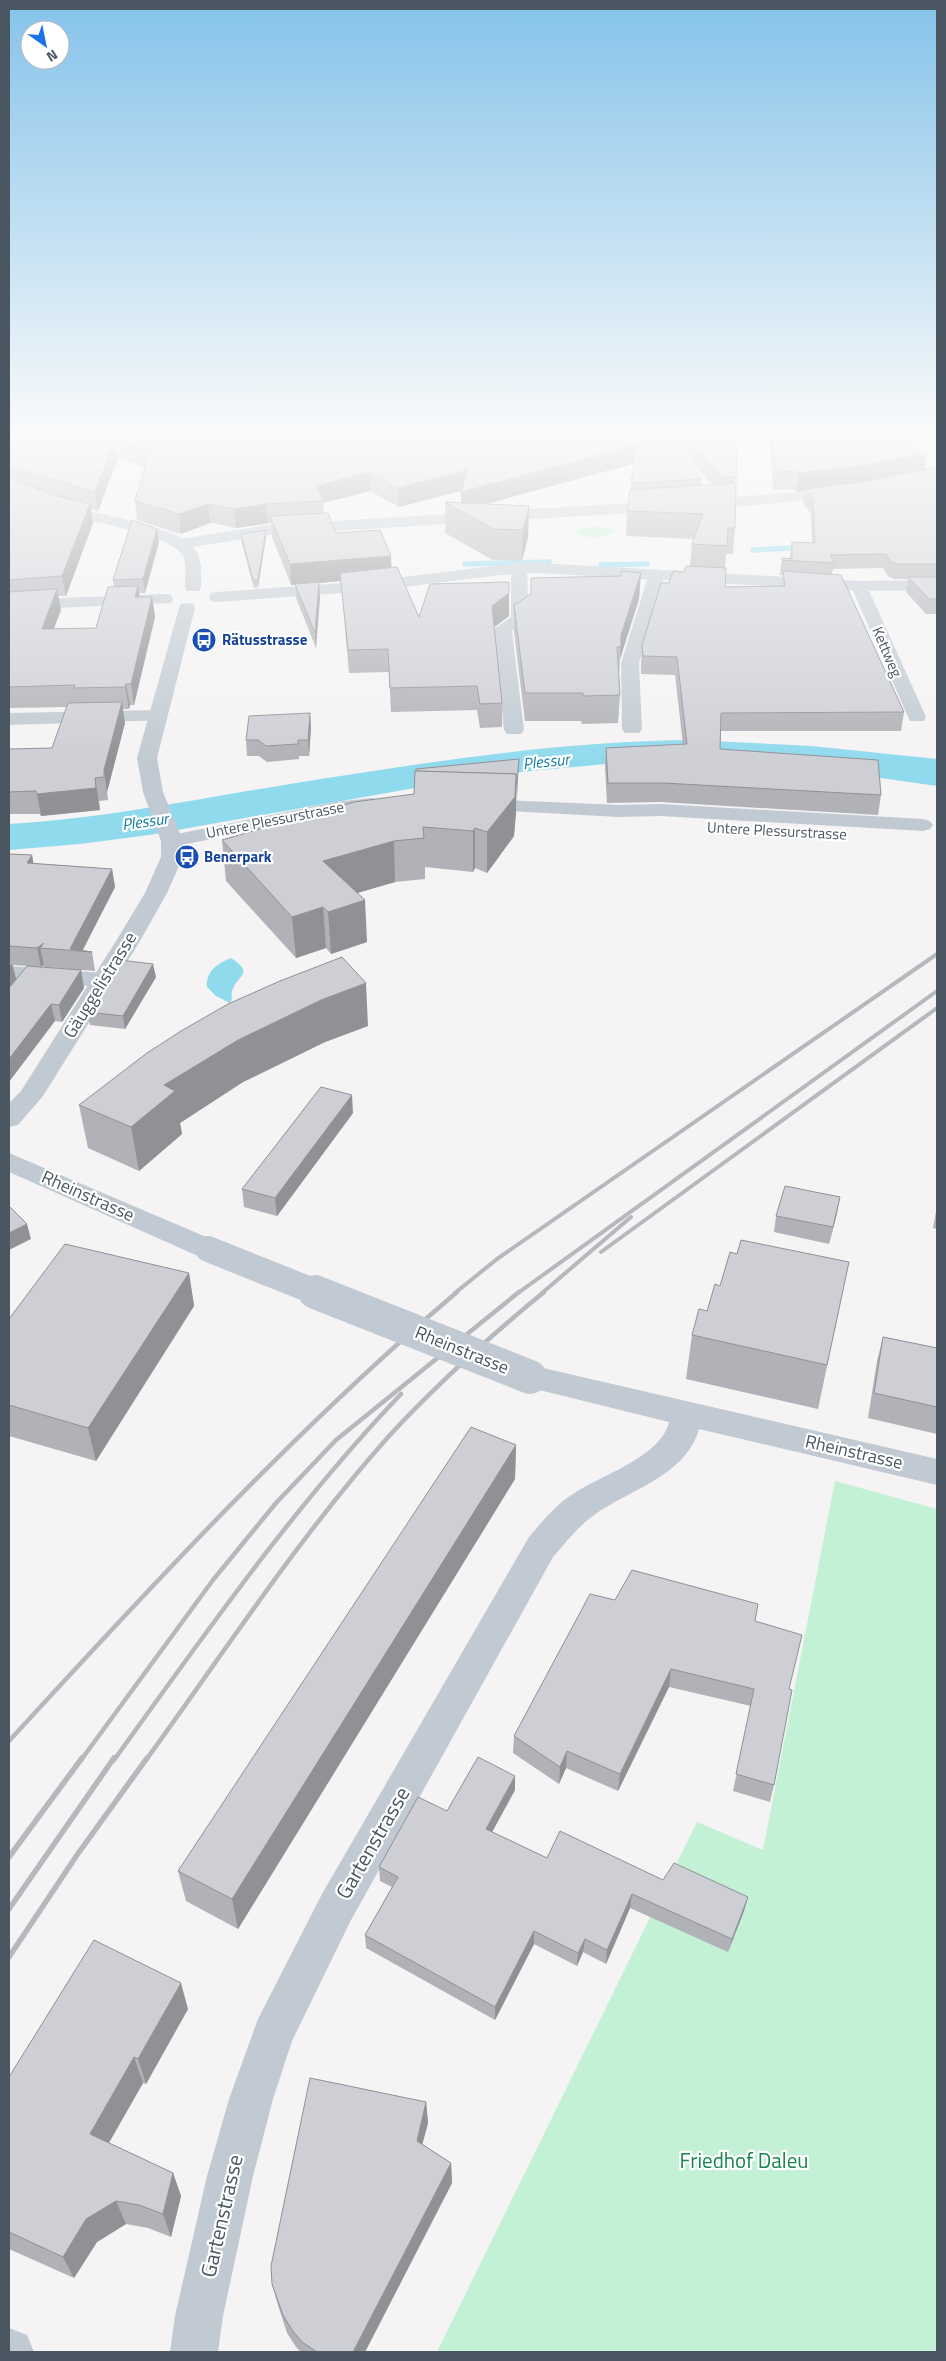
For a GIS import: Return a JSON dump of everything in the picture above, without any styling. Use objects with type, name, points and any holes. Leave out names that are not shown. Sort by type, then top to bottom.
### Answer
[{"type":"street","points":[[176,542],[186,550],[192,561],[193,587]]},
{"type":"street","points":[[180,544],[190,542]]},
{"type":"street","points":[[165,599],[172,606],[187,608],[207,605],[217,597],[371,586],[519,569],[657,574],[859,586],[937,585]]},
{"type":"street","points":[[514,730],[503,629],[520,619],[519,569]]},
{"type":"street","points":[[632,729],[630,663],[657,574]]},
{"type":"street","name":"Kettweg","points":[[859,586],[917,717]]},
{"type":"street","points":[[9,605],[165,599],[173,591],[193,587],[211,590],[217,597]]},
{"type":"street","points":[[170,838],[150,782],[147,764],[187,608]]},
{"type":"street","points":[[9,719],[158,716]]},
{"type":"street","name":"Untere Plessurstrasse","points":[[170,838],[336,808],[393,802]]},
{"type":"street","name":"Untere Plessurstrasse","points":[[456,804],[619,811],[667,824],[907,839],[930,830]]},
{"type":"street","name":"Gäuggelistrasse","points":[[9,1119],[30,1096],[128,941],[156,893],[172,857],[170,838]]},
{"type":"street","points":[[9,973],[102,980]]},
{"type":"street","name":"Rheinstrasse","points":[[9,1162],[208,1249],[530,1377],[937,1472]]},
{"type":"street","name":"Gartenstrasse","points":[[194,2352],[230,2176],[251,2099],[273,2034],[309,1957],[541,1547],[572,1513],[606,1489],[644,1469],[663,1455],[680,1437],[687,1414]]},
{"type":"green space","name":"Friedhof Daleu","points":[[835,1481],[937,1509],[937,2352],[437,2352],[697,1822],[763,1850]]},
{"type":"water","name":"Plessur","points":[[692,740],[812,746],[937,759],[937,786],[831,771],[627,762],[488,775],[149,835],[80,844],[9,850],[9,824],[80,818],[150,808],[340,776],[491,754],[591,744]]},
{"type":"water","points":[[231,958],[242,968],[243,974],[232,991],[230,1003],[216,996],[207,987],[207,981],[213,969]]},
{"type":"building","points":[[9,542],[75,542],[62,576],[9,580]]},
{"type":"building","points":[[125,542],[153,542],[143,579],[113,580]]},
{"type":"building","points":[[243,542],[264,542],[258,580],[253,580]]},
{"type":"building","points":[[281,542],[385,542],[391,556],[290,564]]},
{"type":"building","points":[[693,542],[727,542],[727,546],[692,544]]},
{"type":"building","points":[[792,542],[937,542],[937,564],[896,564],[891,562],[886,554],[830,555],[834,563],[782,560],[782,558],[792,559]]},
{"type":"building","points":[[686,566],[726,568],[725,587],[785,586],[783,571],[841,575],[904,712],[721,713],[720,749],[878,760],[881,795],[663,783],[608,783],[606,748],[687,744],[677,657],[643,656],[642,645],[661,583],[669,583],[673,571],[684,572]]},
{"type":"building","points":[[397,567],[419,617],[430,584],[509,582],[509,593],[492,606],[502,703],[480,704],[477,686],[390,688],[388,649],[348,650],[340,573]]},
{"type":"building","points":[[621,571],[641,573],[621,635],[621,647],[617,647],[620,695],[583,696],[583,693],[525,693],[514,605],[531,594],[531,578],[621,576]]},
{"type":"building","points":[[908,577],[937,577],[937,599],[929,599]]},
{"type":"building","points":[[319,582],[315,633],[295,584]]},
{"type":"building","points":[[138,586],[135,597],[152,597],[131,684],[126,684],[125,687],[74,688],[75,685],[9,687],[9,592],[57,589],[42,629],[96,628],[108,587]]},
{"type":"building","points":[[122,702],[104,770],[104,777],[95,778],[96,788],[37,794],[36,791],[9,792],[9,749],[52,748],[68,703]]},
{"type":"building","points":[[310,713],[308,740],[298,740],[298,744],[266,746],[258,740],[246,740],[249,716]]},
{"type":"building","points":[[519,759],[517,784],[516,774],[416,771],[416,769]]},
{"type":"building","points":[[415,771],[516,774],[515,797],[487,832],[475,828],[473,831],[423,827],[424,838],[394,841],[323,861],[365,900],[328,912],[323,907],[292,917],[222,840],[354,802],[414,794]]},
{"type":"building","points":[[9,854],[32,855],[27,863],[112,869],[70,949],[92,952],[40,948],[44,943],[37,948],[9,946]]},
{"type":"building","points":[[342,957],[366,983],[321,1000],[238,1040],[164,1085],[175,1091],[131,1127],[79,1105],[147,1053],[228,1004]]},
{"type":"building","points":[[120,960],[153,964],[123,1016],[87,1012]]},
{"type":"building","points":[[27,966],[81,970],[59,1005],[51,1004],[9,1059],[9,988]]},
{"type":"building","points":[[321,1087],[352,1095],[275,1198],[242,1189]]},
{"type":"building","points":[[785,1186],[840,1197],[833,1227],[776,1216]]},
{"type":"building","points":[[9,1206],[27,1224],[9,1233]]},
{"type":"building","points":[[741,1240],[849,1262],[827,1365],[692,1335],[699,1309],[707,1311],[715,1284],[720,1286],[730,1252],[737,1254]]},
{"type":"building","points":[[65,1244],[189,1273],[88,1428],[9,1405],[9,1319]]},
{"type":"building","points":[[883,1337],[937,1348],[937,1407],[874,1393]]},
{"type":"building","points":[[471,1427],[516,1445],[232,1899],[178,1871]]},
{"type":"building","points":[[632,1570],[758,1604],[755,1621],[802,1635],[789,1689],[792,1690],[774,1785],[736,1774],[754,1689],[671,1669],[620,1774],[567,1751],[560,1767],[514,1736],[590,1594],[615,1600]]},
{"type":"building","points":[[478,1757],[515,1776],[486,1829],[547,1858],[560,1831],[663,1880],[674,1863],[748,1897],[732,1939],[632,1894],[607,1950],[585,1939],[578,1953],[534,1931],[495,2007],[365,1935],[398,1877],[379,1867],[418,1797],[447,1811]]},
{"type":"building","points":[[94,1940],[181,1983],[138,2059],[134,2057],[90,2134],[173,2173],[163,2214],[139,2205],[116,2201],[86,2219],[63,2257],[9,2232],[9,2077]]},
{"type":"building","points":[[310,2078],[426,2102],[417,2141],[451,2163],[353,2352],[317,2352],[302,2342],[283,2315],[272,2284],[271,2266]]},
{"type":"waterway","points":[[753,550],[789,548]]},
{"type":"waterway","points":[[465,564],[549,562]]},
{"type":"waterway","points":[[601,565],[647,564]]},
{"type":"railway","points":[[455,1293],[497,1259],[937,954]]},
{"type":"railway","points":[[518,1293],[937,991]]},
{"type":"railway","points":[[601,1252],[937,1008]]},
{"type":"railway","points":[[542,1293],[631,1217]]},
{"type":"railway","points":[[9,1741],[226,1509],[339,1398],[457,1292]]},
{"type":"railway","points":[[81,1760],[213,1580],[276,1503],[336,1440],[519,1292]]},
{"type":"railway","points":[[146,1760],[293,1554],[356,1474],[389,1436],[445,1379],[503,1326],[544,1292]]},
{"type":"railway","points":[[114,1760],[217,1618],[287,1526],[401,1394]]},
{"type":"railway","points":[[9,1857],[82,1758]]},
{"type":"railway","points":[[9,1909],[114,1758]]},
{"type":"railway","points":[[9,1957],[77,1855],[147,1758]]},
{"type":"place","name":"Rätusstrasse","points":[[204,640]]},
{"type":"place","name":"Benerpark","points":[[187,857]]}]
